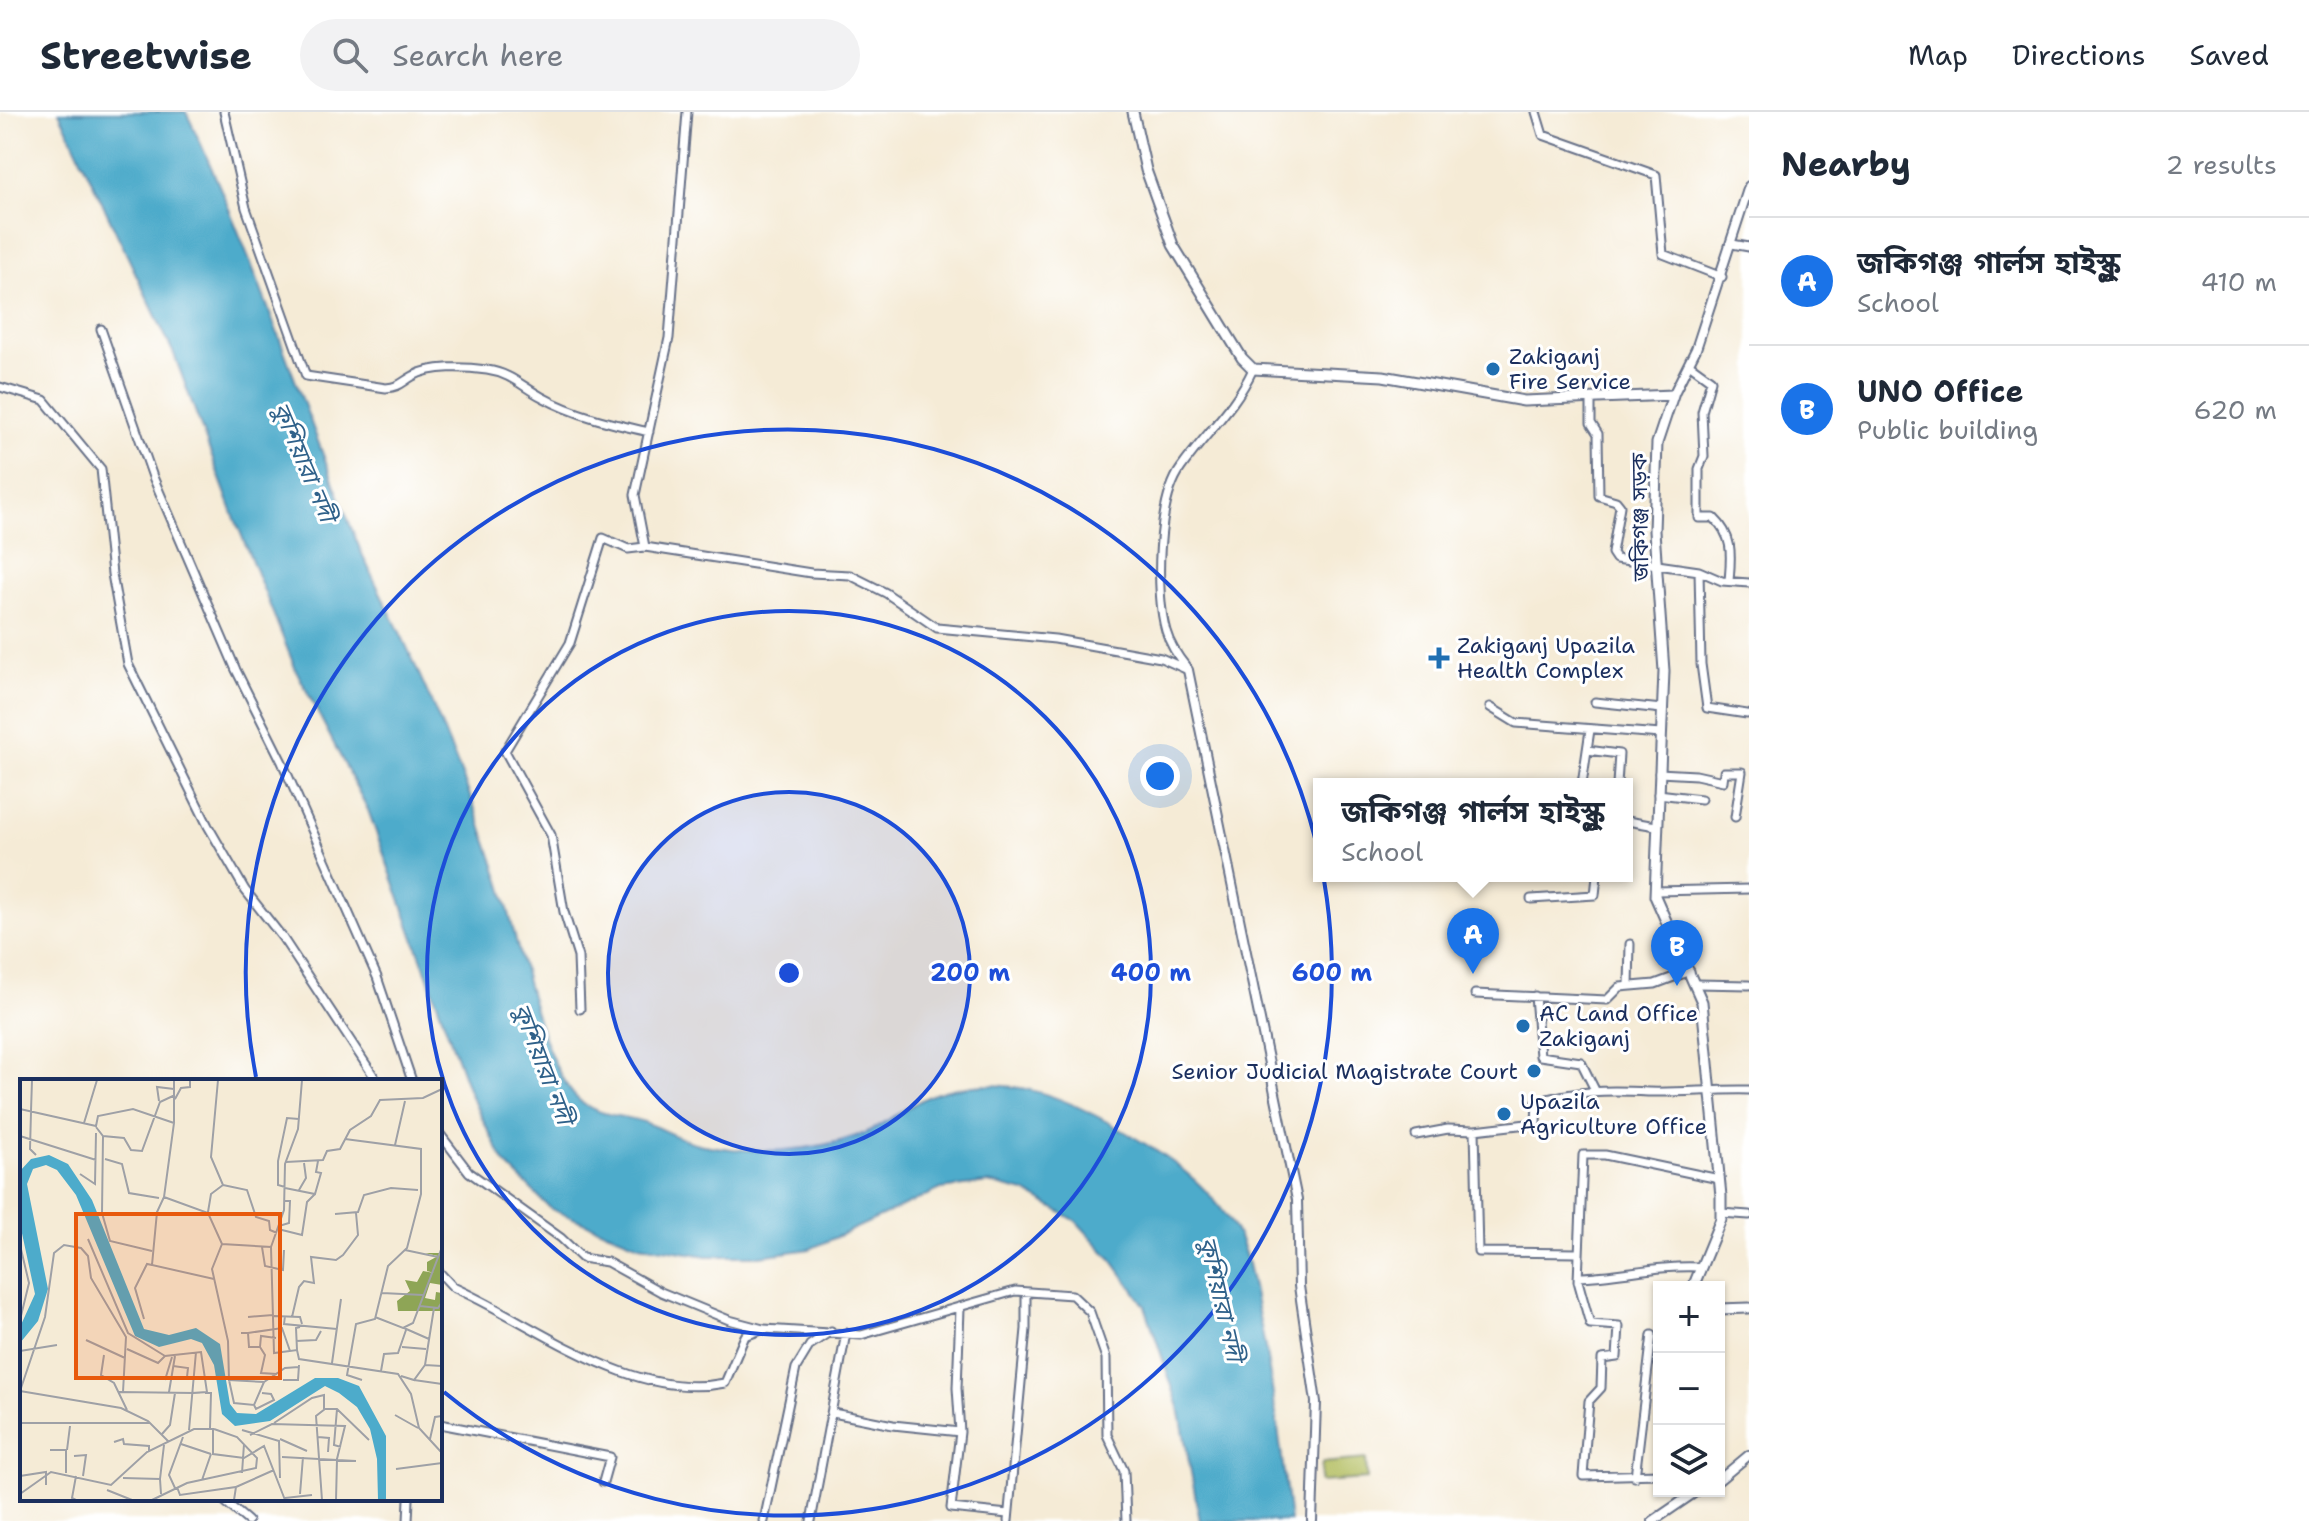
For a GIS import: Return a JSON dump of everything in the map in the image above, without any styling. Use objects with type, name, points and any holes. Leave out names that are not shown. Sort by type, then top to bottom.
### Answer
[{"type":"main road","points":[[1133,112],[1146,170],[1173,245],[1242,358],[1253,369],[1383,376],[1524,401],[1673,395]]},
{"type":"main road","name":"জকিগঞ্জ সড়ক","points":[[1673,395],[1657,443],[1657,567],[1664,671],[1655,891],[1697,984],[1710,1090],[1721,1213],[1695,1281]]},
{"type":"main road","points":[[1725,1309],[1749,1308]]},
{"type":"street","points":[[224,112],[246,208],[306,376],[386,388],[399,387],[413,376],[431,369],[487,370],[514,378],[543,398],[588,416],[649,432]]},
{"type":"street","points":[[645,547],[635,495],[669,338],[687,112]]},
{"type":"street","points":[[1536,112],[1543,135],[1656,175],[1663,254],[1722,277]]},
{"type":"street","points":[[1673,395],[1689,364],[1745,214],[1749,186]]},
{"type":"street","points":[[1732,244],[1749,247]]},
{"type":"street","points":[[101,329],[153,477],[236,670],[282,762],[377,977],[411,1079]]},
{"type":"street","points":[[1689,364],[1711,380],[1702,412],[1704,456],[1699,469],[1699,518],[1714,518],[1725,528],[1732,547],[1729,581]]},
{"type":"street","points":[[1253,369],[1239,400],[1179,470],[1166,517],[1160,583],[1163,616],[1171,643],[1188,670],[1297,1200],[1299,1286],[1316,1402],[1312,1521]]},
{"type":"street","points":[[0,387],[44,400],[101,469],[112,574],[128,664],[208,826],[245,890],[291,950],[376,1079]]},
{"type":"street","points":[[1591,398],[1591,423],[1598,434],[1599,496],[1616,501],[1620,506],[1612,553],[1616,559],[1699,571],[1729,581],[1749,583]]},
{"type":"street","points":[[580,1009],[578,957],[564,912],[551,835],[505,751],[570,643],[603,538],[628,549],[645,547],[811,573],[850,575],[886,593],[937,628],[1055,639],[1161,658],[1188,670]]},
{"type":"street","points":[[1699,571],[1701,664],[1707,708],[1747,714]]},
{"type":"street","points":[[1595,702],[1662,709]]},
{"type":"street","points":[[1490,707],[1516,723],[1661,734]]},
{"type":"street","points":[[1583,778],[1590,730]]},
{"type":"street","points":[[1587,750],[1619,754],[1617,778]]},
{"type":"street","points":[[1659,773],[1696,775],[1723,781],[1724,772],[1742,772],[1735,817]]},
{"type":"street","points":[[1658,794],[1701,799]]},
{"type":"street","points":[[1633,822],[1656,826]]},
{"type":"street","points":[[1531,899],[1595,895],[1596,882]]},
{"type":"street","points":[[1655,891],[1749,889]]},
{"type":"street","points":[[1629,986],[1630,944]]},
{"type":"street","points":[[1475,994],[1607,1000],[1620,987],[1655,984],[1690,971]]},
{"type":"street","points":[[1697,984],[1749,985]]},
{"type":"street","points":[[1535,996],[1540,1056],[1581,1062],[1595,1090]]},
{"type":"street","points":[[1416,1135],[1448,1129],[1475,1130],[1536,1123],[1537,1102],[1568,1092],[1749,1090]]},
{"type":"street","points":[[1475,1130],[1478,1252],[1577,1253]]},
{"type":"street","points":[[442,1137],[469,1172],[561,1238],[582,1258],[607,1262],[686,1302],[729,1320],[764,1329],[861,1335],[1015,1291],[1072,1295],[1090,1312],[1106,1358],[1107,1435],[1124,1471],[1126,1521]]},
{"type":"street","points":[[1653,1475],[1583,1476],[1589,1401],[1601,1388],[1602,1359],[1617,1357],[1619,1326],[1590,1324],[1578,1277],[1583,1155],[1605,1155],[1719,1179]]},
{"type":"street","points":[[1721,1213],[1749,1215]]},
{"type":"street","points":[[1578,1277],[1624,1275],[1638,1268],[1699,1267]]},
{"type":"street","points":[[442,1275],[453,1287],[603,1365],[639,1377],[685,1386],[725,1383],[745,1336],[764,1329]]},
{"type":"street","points":[[960,1309],[957,1388],[960,1432],[951,1508],[1008,1518],[1026,1329],[1026,1292]]},
{"type":"street","points":[[764,1521],[796,1368],[810,1345],[831,1331]]},
{"type":"street","points":[[811,1521],[815,1484],[833,1413],[846,1333]]},
{"type":"street","points":[[1635,1477],[1652,1335]]},
{"type":"street","points":[[833,1413],[893,1425],[960,1432]]},
{"type":"street","points":[[442,1424],[610,1457],[603,1482]]},
{"type":"street","points":[[1725,1475],[1749,1455]]},
{"type":"street","points":[[1653,1521],[1688,1497]]},
{"type":"street","points":[[224,1501],[248,1521]]},
{"type":"street","points":[[408,1521],[409,1501]]},
{"type":"green space","points":[[1366,1459],[1367,1479],[1320,1482],[1322,1463]]},
{"type":"water","name":"কুশিয়ারা নদী","points":[[59,112],[186,112],[233,218],[357,542],[423,684],[470,796],[500,881],[543,1035],[555,1065],[569,1088],[584,1104],[598,1111],[644,1122],[695,1143],[722,1148],[781,1150],[840,1141],[871,1130],[939,1092],[995,1085],[1054,1097],[1146,1144],[1178,1166],[1207,1192],[1241,1241],[1267,1357],[1290,1521],[1200,1521],[1179,1407],[1145,1306],[1113,1261],[1076,1221],[1025,1192],[988,1183],[941,1189],[810,1249],[760,1256],[707,1256],[639,1245],[551,1209],[504,1162],[470,1094],[368,810],[296,670],[233,514],[174,354]]},
{"type":"place","name":"Zakiganj Fire Service","points":[[1493,369]]},
{"type":"place","name":"Zakiganj Upazila Health Complex","points":[[1439,658]]},
{"type":"place","name":"জকিগঞ্জ গার্লস হাইস্কুল","points":[[1473,974]]},
{"type":"place","name":"UNO Office","points":[[1677,986]]},
{"type":"place","name":"AC Land Office Zakiganj","points":[[1523,1026]]},
{"type":"place","name":"Senior Judicial Magistrate Court","points":[[1534,1071]]},
{"type":"place","name":"Upazila Agriculture Office","points":[[1504,1114]]}]
